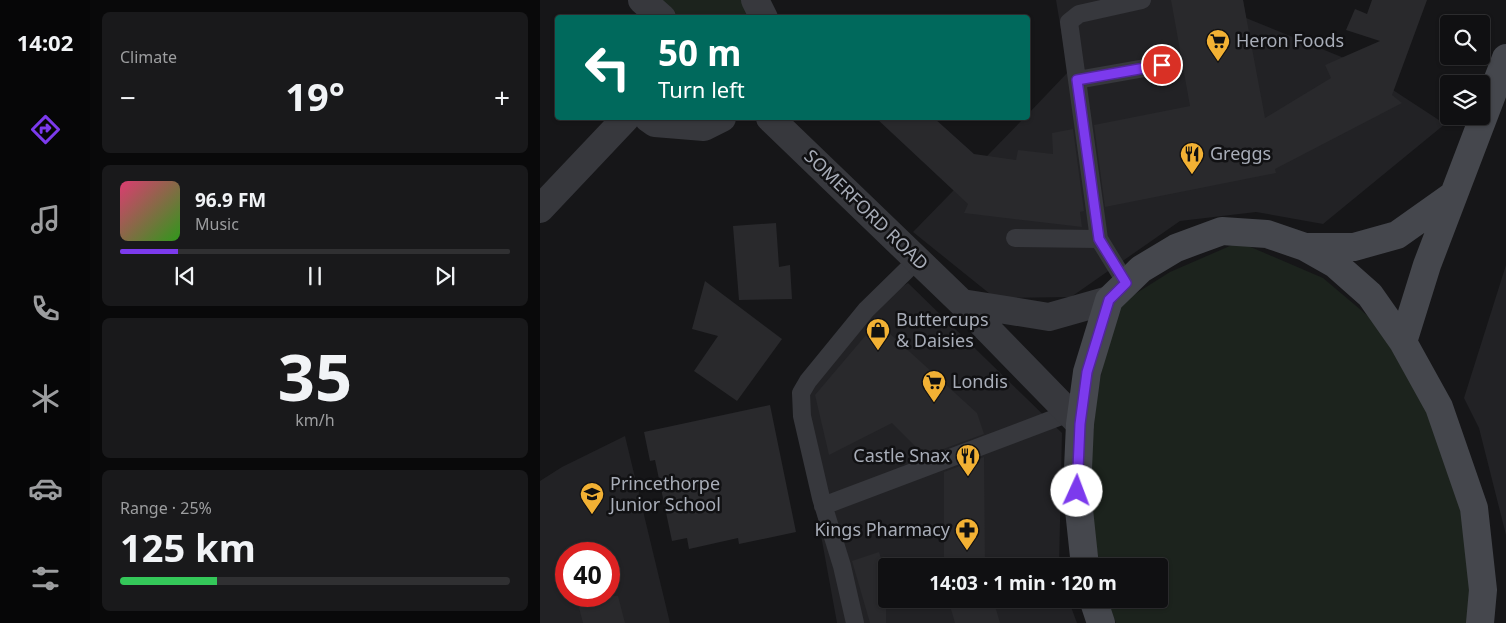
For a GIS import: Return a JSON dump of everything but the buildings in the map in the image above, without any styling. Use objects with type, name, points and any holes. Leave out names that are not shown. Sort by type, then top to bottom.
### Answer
[{"type":"street","points":[[634,15],[642,0],[659,15]]},
{"type":"street","points":[[755,0],[762,15]]},
{"type":"street","points":[[1403,342],[1426,265],[1506,58]]},
{"type":"street","points":[[540,209],[624,120]]},
{"type":"street","points":[[652,120],[655,122],[704,127],[718,120]]},
{"type":"street","name":"SOMERFORD ROAD","points":[[772,120],[962,303],[1074,419]]},
{"type":"street","points":[[1305,247],[1354,247],[1397,235],[1452,196]]},
{"type":"street","points":[[1084,558],[1077,491],[1074,419],[1087,372],[1118,292],[1141,269],[1176,248],[1222,231],[1267,234],[1305,247],[1335,264],[1370,295],[1403,342],[1439,407],[1474,508],[1483,590],[1480,623]]},
{"type":"street","points":[[962,303],[1049,316],[1118,292]]},
{"type":"street","points":[[1096,608],[1101,623]]},
{"type":"lane","points":[[1118,292],[1099,239],[1069,22],[1079,14],[1142,0]]},
{"type":"lane","points":[[1077,80],[1162,65]]},
{"type":"lane","points":[[1015,238],[1099,239]]},
{"type":"lane","points":[[855,623],[842,566],[823,506],[802,416],[801,397],[803,388],[866,310],[917,260]]},
{"type":"lane","points":[[823,506],[1074,419]]},
{"type":"shaded area","points":[[645,0],[743,0],[754,15],[664,15]]},
{"type":"shaded area","points":[[1056,0],[1243,0],[1246,18],[1344,58],[1440,121],[1440,125],[1444,125],[1323,224],[1256,212],[1180,221],[1071,297],[995,298],[913,232],[1022,120],[1030,120],[1030,112],[1068,72]]},
{"type":"shaded area","points":[[1239,242],[1323,278],[1400,343],[1471,507],[1477,623],[1116,623],[1110,608],[1168,608],[1168,558],[1099,558],[1087,496],[1097,394],[1116,306],[1170,272]]},
{"type":"shaded area","points":[[1506,265],[1506,535],[1479,428],[1464,398]]},
{"type":"shaded area","points":[[908,283],[1062,433],[1059,558],[878,558],[878,608],[1071,608],[1077,623],[837,623],[796,398],[892,293]]},
{"type":"shaded area","name":"Princethorpe Junior School","points":[[625,436],[670,623],[540,623],[540,481],[562,467]]},
{"type":"place","name":"Heron Foods","points":[[1218,62]]},
{"type":"place","name":"Greggs","points":[[1192,175]]},
{"type":"place","name":"Buttercups & Daisies","points":[[878,351]]},
{"type":"place","name":"Londis","points":[[934,403]]},
{"type":"place","name":"Castle Snax","points":[[968,477]]},
{"type":"place","name":"Princethorpe Junior School","points":[[592,515]]},
{"type":"place","name":"Kings Pharmacy","points":[[967,551]]},
{"type":"route","points":[[1077,491],[1080,424],[1087,372],[1109,300],[1126,283],[1099,239],[1077,80],[1162,65]]}]
